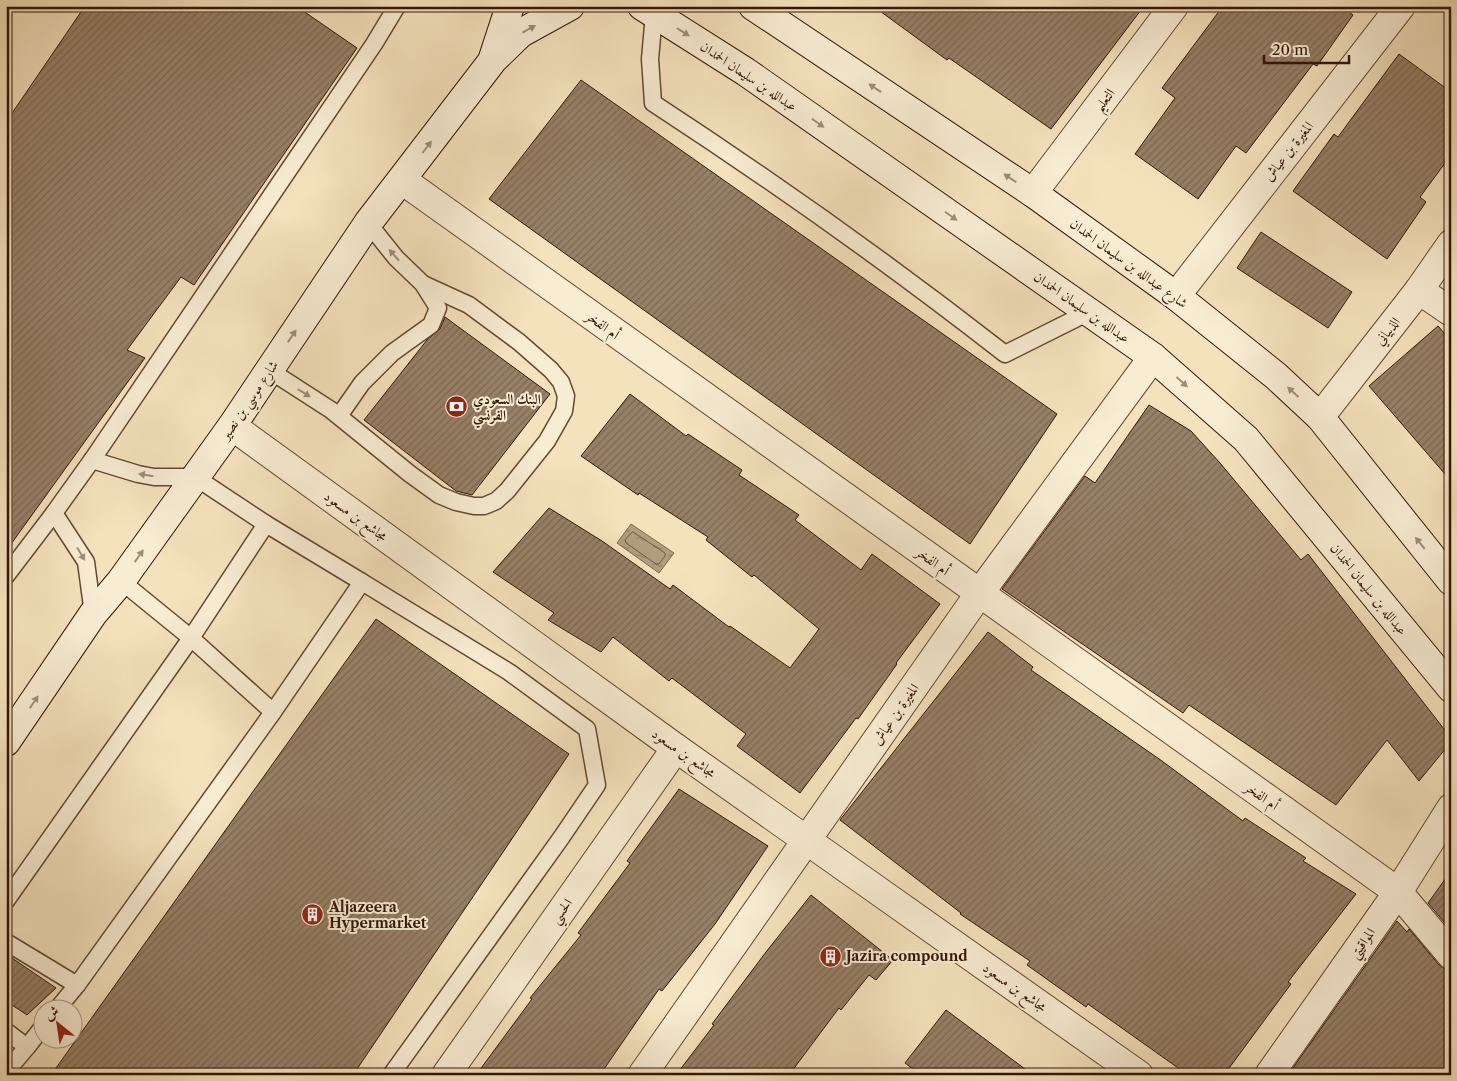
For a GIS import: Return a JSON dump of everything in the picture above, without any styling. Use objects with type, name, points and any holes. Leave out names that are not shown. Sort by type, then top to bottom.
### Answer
[{"type":"street","points":[[492,60],[510,6]]},
{"type":"street","points":[[492,60],[521,33],[570,6]]},
{"type":"street","name":"شارع عبدالله بن سليمان الحمدان","points":[[753,6],[1033,193],[1176,296],[1276,376],[1320,417],[1451,581]]},
{"type":"street","name":"التعليم","points":[[1033,193],[1174,6]]},
{"type":"street","name":"المغيرة بن عياش","points":[[1176,296],[1401,6]]},
{"type":"street","name":"عبدالله بن سليمان الحمدان","points":[[648,10],[746,72],[1153,357],[1246,439],[1451,688]]},
{"type":"street","name":"شارع موسي بن نصير","points":[[6,742],[93,614],[121,582],[232,426],[368,223],[492,60]]},
{"type":"street","name":"أم الفخر","points":[[402,180],[1398,892],[1451,955]]},
{"type":"street","name":"الذبياني","points":[[1320,417],[1419,290],[1451,244]]},
{"type":"street","points":[[1419,290],[1451,312]]},
{"type":"street","name":"المغيرة بن عياش","points":[[642,1075],[979,594],[1153,357]]},
{"type":"street","name":"مجاشع بن مسعود","points":[[232,426],[676,748],[1139,1075]]},
{"type":"street","name":"الحسي","points":[[446,1075],[676,748]]},
{"type":"street","name":"المواقيتي","points":[[1268,1075],[1398,892],[1451,808]]},
{"type":"lane","points":[[6,576],[92,460],[398,6]]},
{"type":"lane","points":[[648,10],[653,103],[807,207],[922,290],[1005,354],[1089,312]]},
{"type":"lane","points":[[339,416],[362,383],[392,353],[431,325],[438,308],[423,284],[396,258],[368,223]]},
{"type":"lane","points":[[269,370],[339,416],[410,474],[440,495],[456,502],[474,506],[484,506],[496,502],[507,491],[546,441],[564,411],[566,396],[561,382],[551,370],[519,342],[469,305],[423,284]]},
{"type":"lane","points":[[92,460],[154,477],[195,477],[266,524],[509,672],[587,729],[597,785],[391,1075]]},
{"type":"lane","points":[[54,513],[86,562],[93,614]]},
{"type":"lane","points":[[6,901],[191,638],[266,524]]},
{"type":"lane","points":[[121,582],[191,638],[273,712]]},
{"type":"lane","points":[[67,998],[273,712],[362,582]]},
{"type":"lane","points":[[6,942],[77,986]]},
{"type":"lane","points":[[6,1031],[27,1047]]},
{"type":"lane","points":[[6,1072],[32,1041]]},
{"type":"water","points":[[631,524],[674,553],[659,573],[617,543]]},
{"type":"building","points":[[85,6],[296,6],[357,48],[194,285],[181,277],[127,350],[145,358],[6,551],[6,122]]},
{"type":"building","points":[[873,6],[1144,6],[1051,129],[949,58],[947,60]]},
{"type":"building","points":[[1223,6],[1341,6],[1353,15],[1317,66],[1313,64],[1246,153],[1236,146],[1198,199],[1135,154],[1175,98],[1162,88]]},
{"type":"building","points":[[1399,54],[1451,92],[1451,155],[1420,197],[1426,202],[1387,259],[1293,191],[1334,134],[1338,137]]},
{"type":"building","points":[[581,80],[1057,414],[970,544],[489,199]]},
{"type":"building","points":[[1261,232],[1352,292],[1328,328],[1237,268]]},
{"type":"building","name":"البنك السعودي الفرنسي","points":[[445,317],[550,394],[472,495],[456,491],[364,420],[427,340],[440,329]]},
{"type":"building","points":[[1438,326],[1451,341],[1451,481],[1369,386]]},
{"type":"building","points":[[630,394],[686,436],[688,434],[742,470],[739,475],[799,515],[795,520],[861,570],[872,554],[940,604],[896,663],[858,719],[856,718],[800,793],[737,746],[746,734],[672,678],[669,681],[613,637],[601,652],[548,620],[554,613],[493,572],[549,508],[602,541],[670,589],[673,585],[729,627],[790,668],[819,629],[754,575],[752,577],[706,540],[708,537],[639,493],[638,495],[581,456]]},
{"type":"building","points":[[1149,405],[1191,431],[1301,560],[1308,554],[1451,738],[1451,742],[1419,781],[1387,740],[1336,805],[1189,705],[1183,713],[1002,589],[1085,476],[1095,483]]},
{"type":"building","name":"Aljazeera Hypermarket","points":[[376,619],[569,754],[353,1075],[51,1075],[70,1048],[82,1048],[82,1032]]},
{"type":"building","points":[[988,632],[1033,667],[1031,670],[1162,761],[1243,821],[1245,818],[1306,858],[1303,861],[1356,894],[1288,982],[1291,984],[1224,1075],[1188,1075],[1088,1004],[1086,1007],[1027,965],[1030,961],[960,914],[840,820]]},
{"type":"building","points":[[679,789],[768,846],[715,924],[662,991],[659,989],[600,1075],[476,1075],[532,999],[530,998],[581,935],[578,933],[630,863],[627,861]]},
{"type":"building","points":[[1451,871],[1451,930],[1428,903]]},
{"type":"building","points":[[811,895],[893,960],[876,980],[869,975],[841,1010],[839,1008],[789,1075],[676,1075],[766,952]]},
{"type":"building","points":[[1397,921],[1407,932],[1409,929],[1439,965],[1451,970],[1451,1075],[1288,1075]]},
{"type":"building","points":[[6,954],[56,988],[45,998],[32,998],[32,1010],[27,1015],[6,1001]]},
{"type":"building","points":[[946,1010],[1033,1075],[921,1075],[905,1063]]},
{"type":"place","name":"البنك السعودي الفرنسي","points":[[457,407]]},
{"type":"place","name":"Aljazeera Hypermarket","points":[[313,915]]},
{"type":"place","name":"Jazira compound","points":[[830,956]]}]
